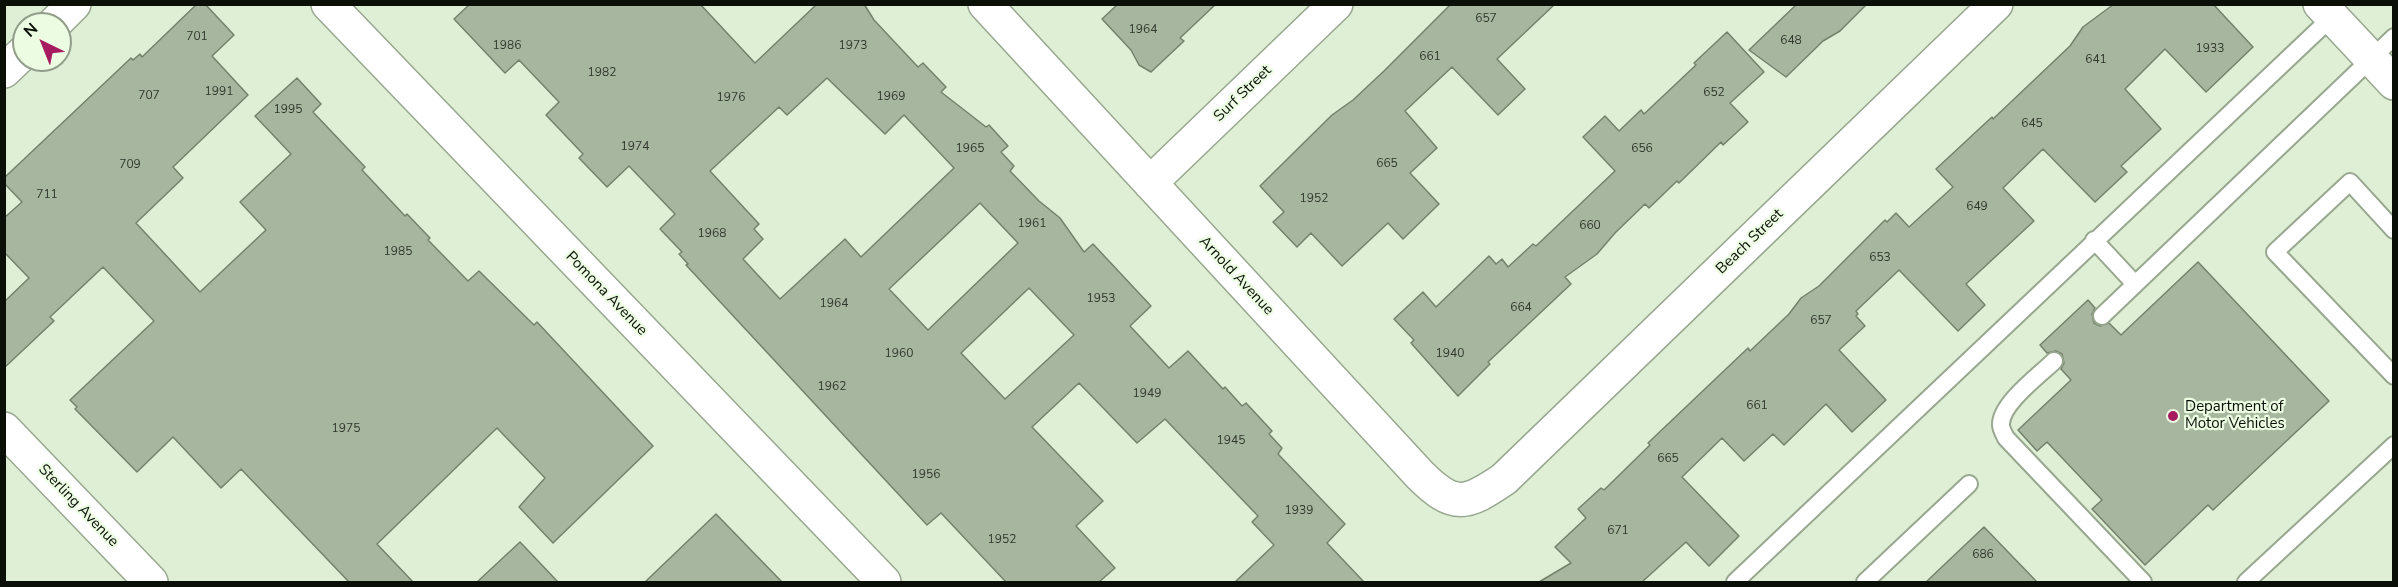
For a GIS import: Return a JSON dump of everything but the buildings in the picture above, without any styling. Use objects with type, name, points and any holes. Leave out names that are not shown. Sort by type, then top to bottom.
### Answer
[{"type":"street","name":"Pomona Avenue","points":[[328,4],[884,582]]},
{"type":"street","name":"Arnold Avenue","points":[[985,4],[1437,493],[1460,501],[1479,497],[1504,479]]},
{"type":"street","name":"Surf Street","points":[[1150,183],[1336,4]]},
{"type":"street","name":"Beach Street","points":[[1504,479],[1995,4]]},
{"type":"street","points":[[2325,11],[2382,48],[2394,83]]},
{"type":"street","name":"Sterling Avenue","points":[[4,429],[151,582]]},
{"type":"lane","points":[[1735,582],[2094,240],[2325,11]]},
{"type":"lane","points":[[2102,316],[2382,48]]},
{"type":"lane","points":[[2394,230],[2350,182],[2275,252],[2394,376]]},
{"type":"lane","points":[[2094,240],[2135,284]]},
{"type":"lane","points":[[2055,362],[2012,401],[2002,417],[2001,427],[2006,438],[2143,582]]},
{"type":"lane","points":[[2246,582],[2394,445]]},
{"type":"lane","points":[[1864,582],[1969,484]]},
{"type":"place","name":"Department of Motor Vehicles","points":[[2173,416]]}]
